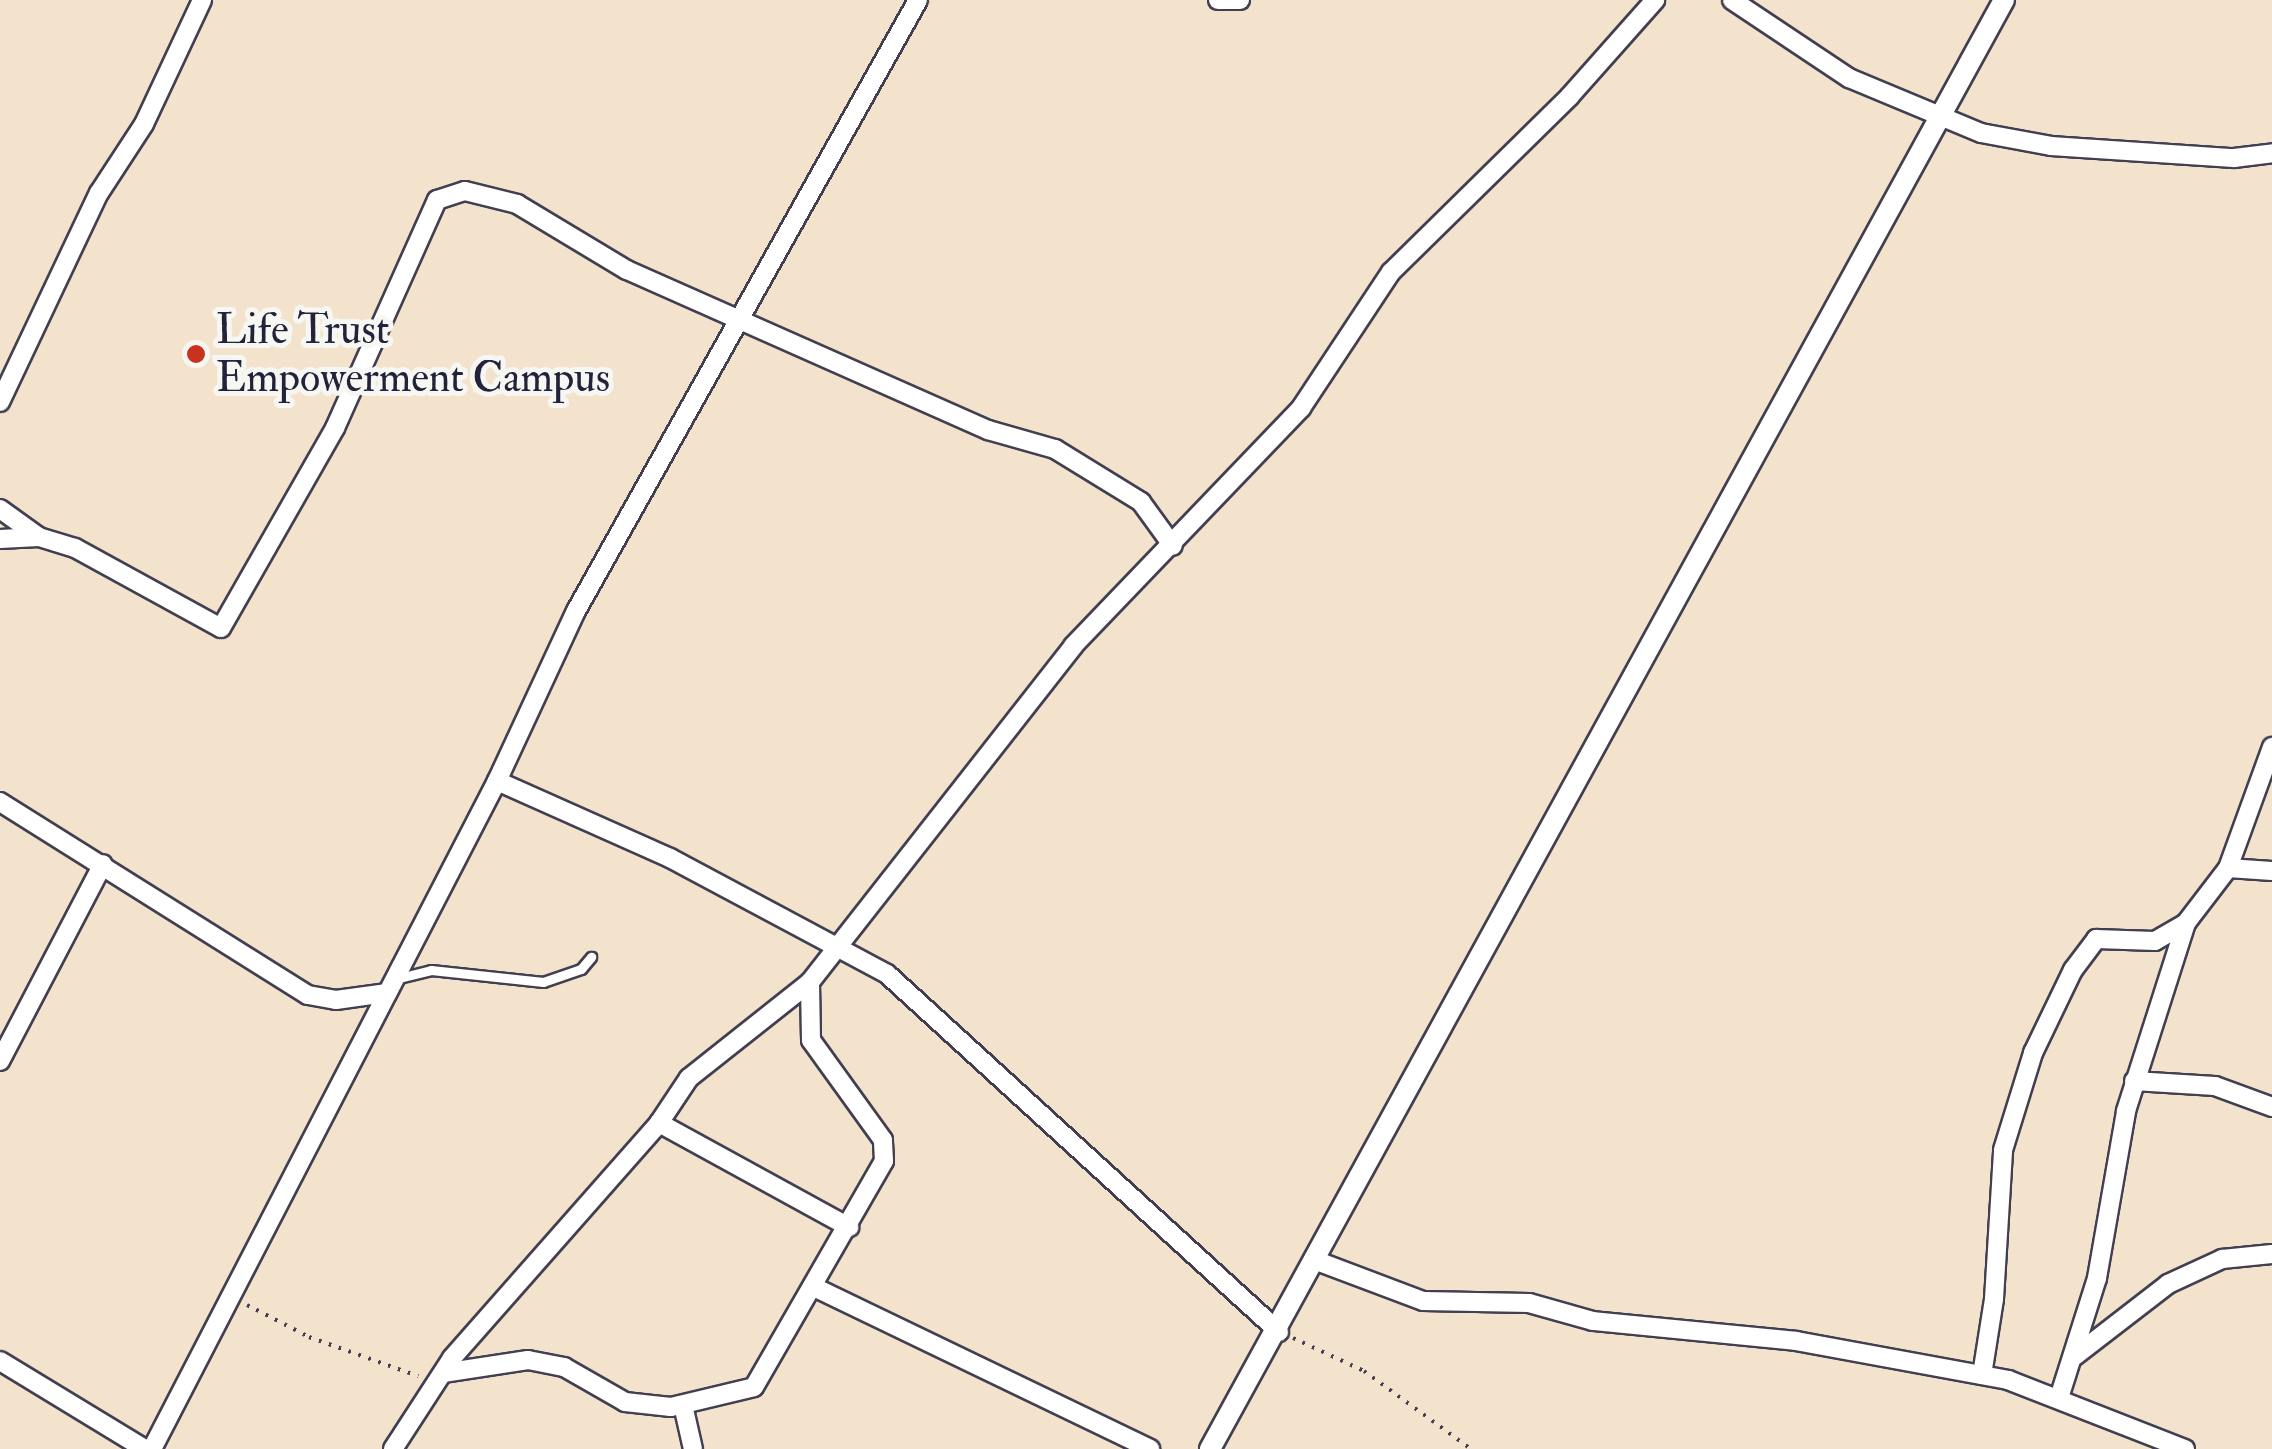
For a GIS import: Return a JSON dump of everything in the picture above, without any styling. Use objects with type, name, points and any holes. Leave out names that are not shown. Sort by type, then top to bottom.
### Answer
[{"type":"street","points":[[0,402],[92,206],[144,124],[202,0]]},
{"type":"street","points":[[0,1361],[149,1449],[497,781],[576,611],[918,0]]},
{"type":"street","points":[[1218,0],[1240,0]]},
{"type":"street","points":[[393,1449],[440,1378],[659,1122],[689,1078],[810,982],[832,948],[894,879],[1073,646],[1173,546],[1327,376],[1391,272],[1569,97],[1655,0]]},
{"type":"street","points":[[1732,0],[1835,70],[1938,118],[2030,144],[2234,158],[2272,153]]},
{"type":"street","points":[[1210,1449],[1279,1332],[2004,0]]},
{"type":"street","points":[[0,509],[40,537],[74,548],[221,628],[335,428],[427,218],[447,193],[517,204],[627,270],[739,316],[988,430],[1056,449],[1141,502],[1173,546]]},
{"type":"street","points":[[0,539],[40,537]]},
{"type":"street","points":[[2059,1398],[2097,1278],[2134,1081],[2186,922],[2228,868],[2272,747]]},
{"type":"street","points":[[497,781],[670,858],[918,997],[1279,1332]]},
{"type":"street","points":[[0,802],[308,995],[336,1000],[389,986]]},
{"type":"street","points":[[0,1060],[104,864]]},
{"type":"street","points":[[2228,868],[2272,871]]},
{"type":"street","points":[[1982,1376],[2003,1150],[2033,1053],[2096,939],[2154,941],[2186,922]]},
{"type":"street","points":[[440,1378],[528,1360],[564,1368],[625,1402],[683,1405],[754,1386],[816,1288],[886,1152],[810,1040],[810,982]]},
{"type":"street","points":[[2134,1081],[2215,1086],[2272,1107]]},
{"type":"street","points":[[659,1122],[849,1227]]},
{"type":"street","points":[[2074,1356],[2168,1284],[2222,1259],[2272,1254]]},
{"type":"street","points":[[1317,1261],[1423,1301],[1529,1302],[1594,1321],[1796,1340],[1982,1376],[2059,1398],[2185,1449]]},
{"type":"street","points":[[816,1288],[1150,1449]]},
{"type":"street","points":[[683,1405],[693,1449]]},
{"type":"lane","points":[[389,986],[431,970],[543,982],[581,968],[591,957]]},
{"type":"path","points":[[230,1296],[309,1336],[440,1378]]},
{"type":"path","points":[[1279,1332],[1364,1371],[1470,1449]]},
{"type":"place","name":"Life Trust Empowerment Campus","points":[[196,354]]}]
